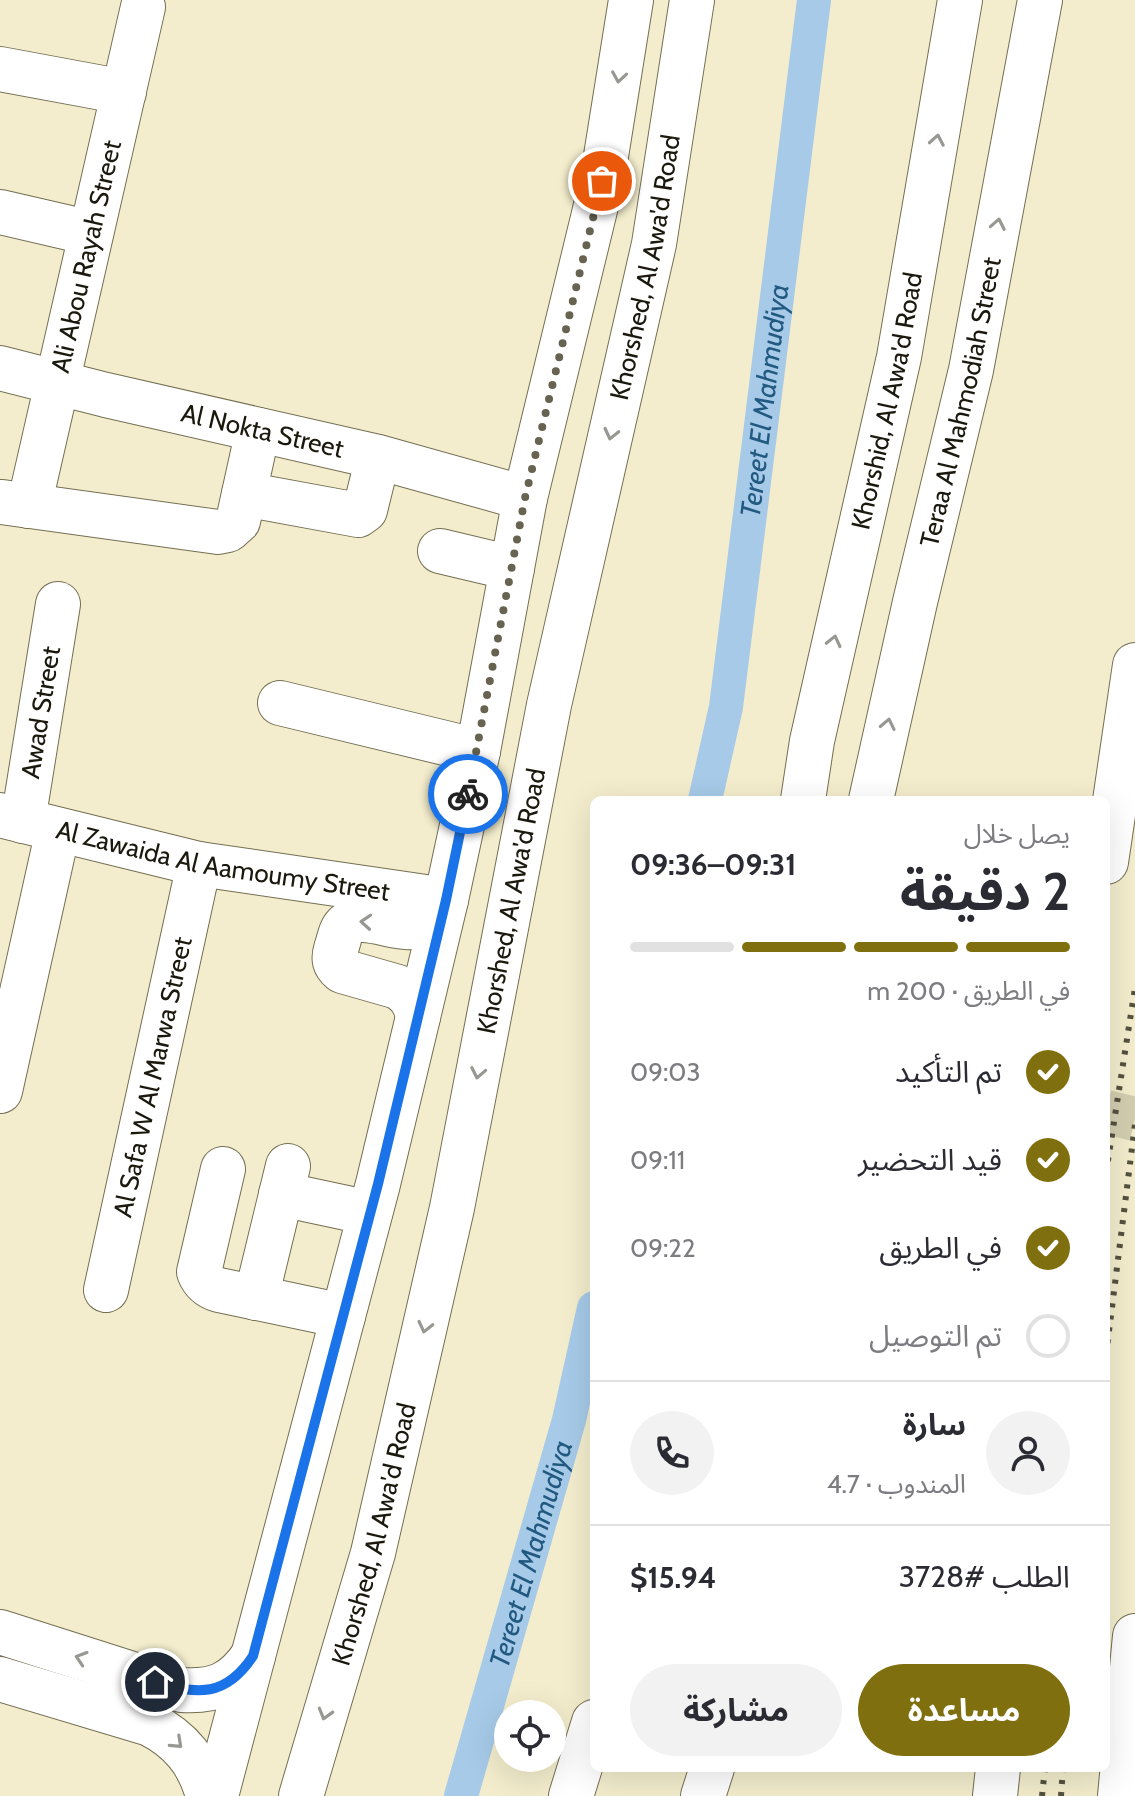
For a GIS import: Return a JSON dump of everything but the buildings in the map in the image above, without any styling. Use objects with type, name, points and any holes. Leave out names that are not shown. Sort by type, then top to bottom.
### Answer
[{"type":"street","points":[[216,1796],[370,1213],[444,909],[478,751],[525,498],[602,181],[631,0]]},
{"type":"street","name":"Khorshed, Al Awa'd Road","points":[[301,1796],[373,1553],[452,1208],[549,705],[654,244],[692,0]]},
{"type":"street","name":"Khorshid, Al Awa'd Road","points":[[804,796],[812,741],[899,357],[960,0]]},
{"type":"street","name":"Teraa Al Mahmodiah Street","points":[[872,796],[971,370],[1040,0]]},
{"type":"street","name":"Ali Abou Rayah Street","points":[[15,504],[58,383],[143,7]]},
{"type":"street","points":[[0,69],[124,92]]},
{"type":"street","points":[[0,212],[91,233]]},
{"type":"street","name":"Al Nokta Street","points":[[0,368],[378,457],[525,498]]},
{"type":"street","points":[[15,504],[218,532],[228,530],[238,521],[258,430]]},
{"type":"street","points":[[244,494],[358,515],[365,510],[378,457]]},
{"type":"street","points":[[440,551],[512,568]]},
{"type":"street","name":"Awad Street","points":[[0,1091],[27,822],[58,604]]},
{"type":"street","points":[[1110,835],[1135,665]]},
{"type":"street","points":[[280,703],[478,751]]},
{"type":"street","points":[[462,825],[549,705]]},
{"type":"street","name":"Al Zawaida Al Aamoumy Street","points":[[27,822],[199,864],[444,909]]},
{"type":"street","name":"Al Safa W Al Marwa Street","points":[[106,1290],[199,864]]},
{"type":"street","points":[[418,1017],[416,1007],[398,987],[342,971],[334,957],[342,929],[350,922],[359,919],[417,927],[444,909]]},
{"type":"street","points":[[223,1169],[199,1272],[201,1278],[212,1288],[343,1316]]},
{"type":"street","points":[[256,1298],[284,1180],[370,1213]]},
{"type":"street","points":[[0,1632],[182,1690],[217,1688],[244,1670],[253,1656]]},
{"type":"street","points":[[1120,1796],[1135,1636]]},
{"type":"street","points":[[0,1679],[158,1728],[190,1755],[208,1796]]},
{"type":"street","points":[[571,1796],[590,1735]]},
{"type":"street","points":[[703,1796],[711,1772]]},
{"type":"street","points":[[995,1796],[998,1772]]},
{"type":"waterway","name":"Tereet El Mahmudiya","points":[[706,796],[726,707],[814,0]]},
{"type":"waterway","name":"Tereet El Mahmudiya","points":[[461,1796],[569,1420],[590,1326]]},
{"type":"tunnel","points":[[1110,1113],[1135,1119]]},
{"type":"railway","points":[[1110,1147],[1135,988]]},
{"type":"railway","points":[[1110,1323],[1135,1124]]},
{"type":"railway","points":[[1042,1796],[1045,1772]]},
{"type":"railway","points":[[1061,1796],[1063,1772]]},
{"type":"way so far","points":[[468,794],[525,498],[602,181]]},
{"type":"route","points":[[155,1682],[182,1690],[217,1688],[244,1670],[253,1656],[378,1184],[468,794]]}]
